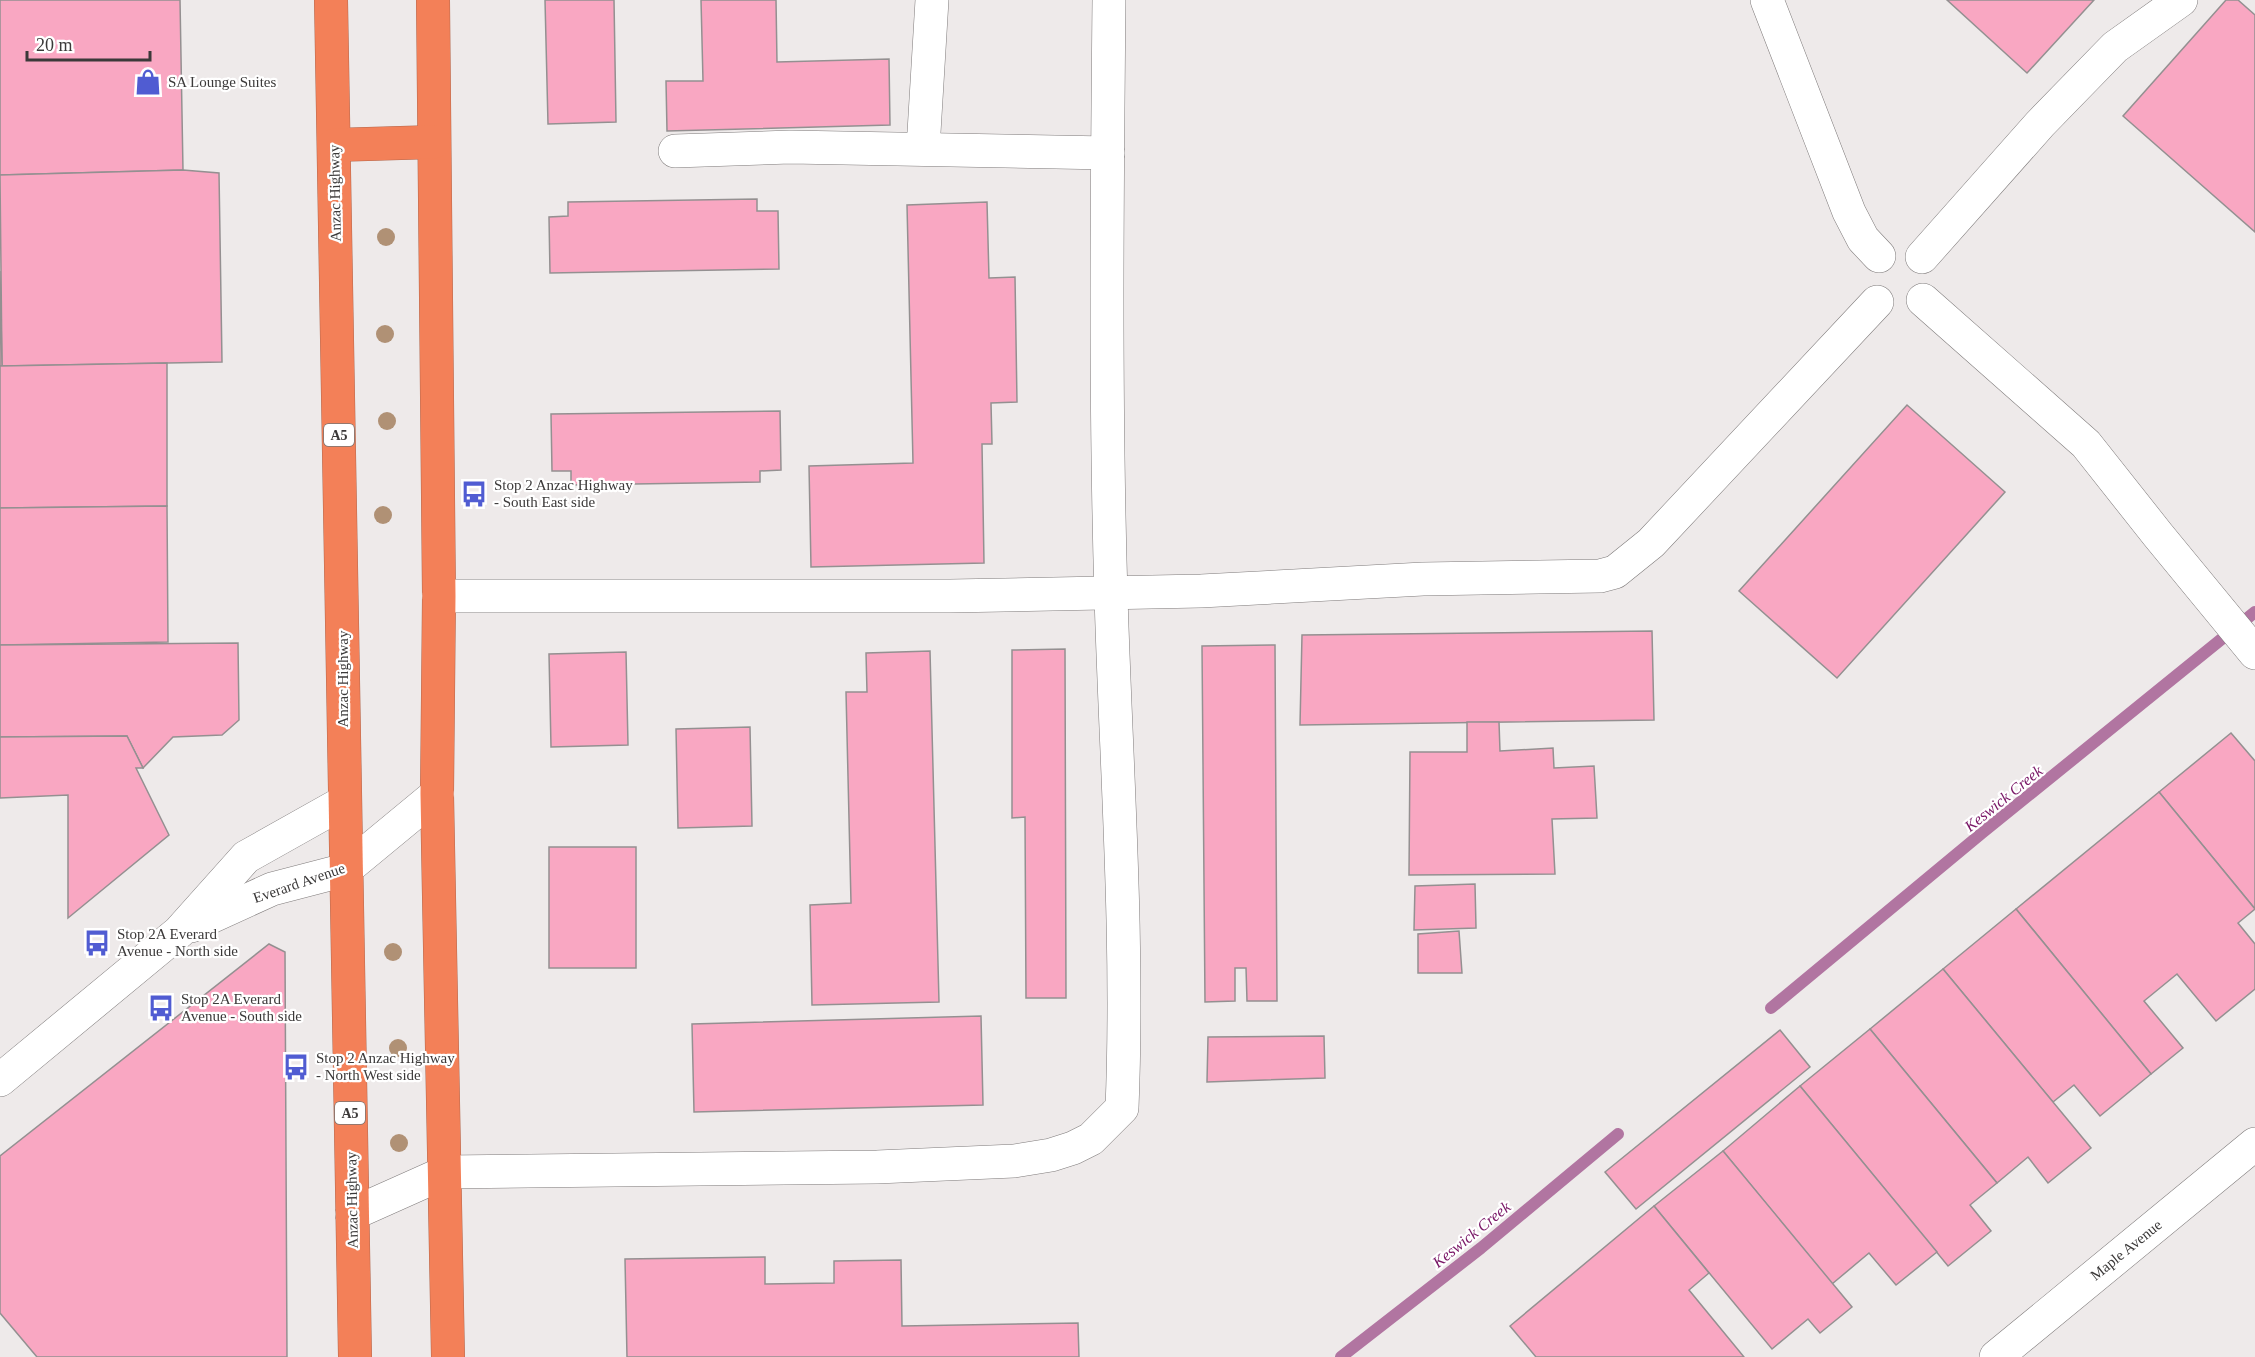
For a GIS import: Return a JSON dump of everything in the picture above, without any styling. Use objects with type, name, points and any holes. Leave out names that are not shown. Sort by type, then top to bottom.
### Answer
[{"type":"highway","name":"Anzac Highway","points":[[331,0],[355,1357]]},
{"type":"highway","points":[[433,0],[439,596],[437,794],[448,1357]]},
{"type":"highway","points":[[334,145],[434,142]]},
{"type":"street","points":[[923,149],[932,0]]},
{"type":"street","points":[[352,1214],[446,1172],[877,1167],[1002,1161],[1051,1155],[1091,1139],[1122,1108],[1126,1027],[1110,593],[1107,278],[1109,0]]},
{"type":"street","points":[[1767,0],[1849,212],[1863,239],[1879,256]]},
{"type":"street","points":[[1922,257],[2040,124],[2115,47],[2181,0]]},
{"type":"street","points":[[675,151],[790,147],[1108,153]]},
{"type":"street","points":[[1899,248],[1922,257],[1930,271],[1931,281],[1929,291],[1923,300],[1911,309],[1900,311],[1890,310],[1877,302],[1870,293],[1868,278],[1872,263],[1879,256],[1888,250],[1899,248]]},
{"type":"street","points":[[1923,300],[1987,359],[2075,433],[2252,650]]},
{"type":"street","points":[[439,596],[732,598],[1110,593],[1201,591],[1423,579],[1600,576],[1614,572],[1651,543],[1877,302]]},
{"type":"street","name":"Everard Avenue","points":[[179,932],[272,889],[345,870],[437,794]]},
{"type":"street","name":"Everard Avenue","points":[[0,1080],[179,932],[246,857],[344,802]]},
{"type":"street","name":"Maple Avenue","points":[[1996,1357],[2255,1144]]},
{"type":"building","points":[[0,0],[180,0],[183,170],[0,175]]},
{"type":"building","points":[[545,0],[614,0],[616,122],[548,124]]},
{"type":"building","points":[[701,0],[776,0],[777,62],[889,59],[890,125],[667,131],[666,81],[703,81]]},
{"type":"building","points":[[1947,0],[2094,0],[2027,73]]},
{"type":"building","points":[[2226,0],[2238,0],[2255,15],[2255,232],[2123,116]]},
{"type":"building","points":[[183,170],[219,173],[222,362],[2,366],[0,175]]},
{"type":"building","points":[[757,199],[757,211],[778,211],[779,269],[550,273],[549,217],[568,216],[568,202]]},
{"type":"building","points":[[987,202],[989,278],[1015,277],[1017,402],[991,403],[992,444],[982,444],[984,563],[811,567],[809,466],[913,463],[907,205]]},
{"type":"building","points":[[0,271],[2,366],[0,366]]},
{"type":"building","points":[[167,363],[167,506],[0,508],[0,366]]},
{"type":"building","points":[[1907,405],[2005,492],[1837,678],[1739,591]]},
{"type":"building","points":[[780,411],[781,470],[760,471],[760,482],[571,485],[571,471],[552,471],[551,414]]},
{"type":"building","points":[[167,506],[168,642],[0,645],[0,508]]},
{"type":"building","points":[[1652,631],[1654,720],[1300,725],[1302,635]]},
{"type":"building","points":[[238,643],[239,720],[222,735],[173,737],[143,768],[127,736],[0,737],[0,645]]},
{"type":"building","points":[[1275,645],[1277,1001],[1247,1001],[1246,968],[1235,968],[1235,1001],[1205,1002],[1202,646]]},
{"type":"building","points":[[1065,649],[1066,998],[1026,998],[1025,817],[1012,818],[1012,650]]},
{"type":"building","points":[[930,651],[939,1002],[812,1005],[810,905],[851,903],[846,692],[867,692],[866,653]]},
{"type":"building","points":[[626,652],[628,745],[551,747],[549,654]]},
{"type":"building","points":[[1467,722],[1499,722],[1500,751],[1553,748],[1554,768],[1594,766],[1597,818],[1552,819],[1555,874],[1409,875],[1410,752],[1467,752]]},
{"type":"building","points":[[750,727],[752,826],[678,828],[676,729]]},
{"type":"building","points":[[2231,733],[2255,761],[2255,909],[2159,792]]},
{"type":"building","points":[[127,736],[143,768],[136,768],[169,835],[68,918],[68,795],[0,798],[0,737]]},
{"type":"building","points":[[2159,792],[2255,909],[2238,923],[2255,944],[2255,989],[2216,1021],[2177,974],[2144,1001],[2183,1048],[2151,1074],[2016,909]]},
{"type":"building","points":[[549,847],[636,847],[636,968],[549,968]]},
{"type":"building","points":[[1475,884],[1476,928],[1414,930],[1415,886]]},
{"type":"building","points":[[2016,909],[2151,1074],[2100,1116],[2074,1085],[2053,1102],[1943,969]]},
{"type":"building","points":[[1459,931],[1462,973],[1418,973],[1418,934]]},
{"type":"building","points":[[269,944],[285,952],[287,1357],[37,1357],[0,1313],[0,1156]]},
{"type":"building","points":[[1943,969],[2091,1148],[2048,1183],[2028,1157],[1997,1183],[1870,1029]]},
{"type":"building","points":[[981,1016],[983,1105],[694,1112],[692,1024]]},
{"type":"building","points":[[1870,1029],[1997,1183],[1970,1205],[1991,1231],[1948,1266],[1800,1086]]},
{"type":"building","points":[[1780,1030],[1810,1067],[1636,1209],[1605,1172]]},
{"type":"building","points":[[1324,1036],[1325,1078],[1207,1082],[1208,1037]]},
{"type":"building","points":[[1800,1086],[1937,1252],[1896,1285],[1869,1253],[1832,1284],[1723,1151]]},
{"type":"building","points":[[1723,1151],[1852,1307],[1820,1333],[1808,1319],[1772,1349],[1654,1206]]},
{"type":"building","points":[[1654,1206],[1709,1273],[1689,1290],[1744,1357],[1536,1357],[1510,1326]]},
{"type":"building","points":[[765,1257],[765,1284],[834,1283],[834,1261],[901,1260],[902,1326],[1078,1323],[1079,1357],[627,1357],[625,1259]]},
{"type":"waterway","name":"Keswick Creek","points":[[1771,1008],[1982,833],[2255,612]]},
{"type":"waterway","name":"Keswick Creek","points":[[1341,1357],[1481,1248],[1618,1134]]},
{"type":"place","name":"SA Lounge Suites","points":[[148,82]]},
{"type":"place","name":"Stop 2 Anzac Highway - South East side","points":[[474,494]]},
{"type":"place","name":"Stop 2A Everard Avenue - North side","points":[[97,943]]},
{"type":"place","name":"Stop 2A Everard Avenue - South side","points":[[161,1008]]},
{"type":"place","name":"Stop 2 Anzac Highway - North West side","points":[[296,1067]]}]
